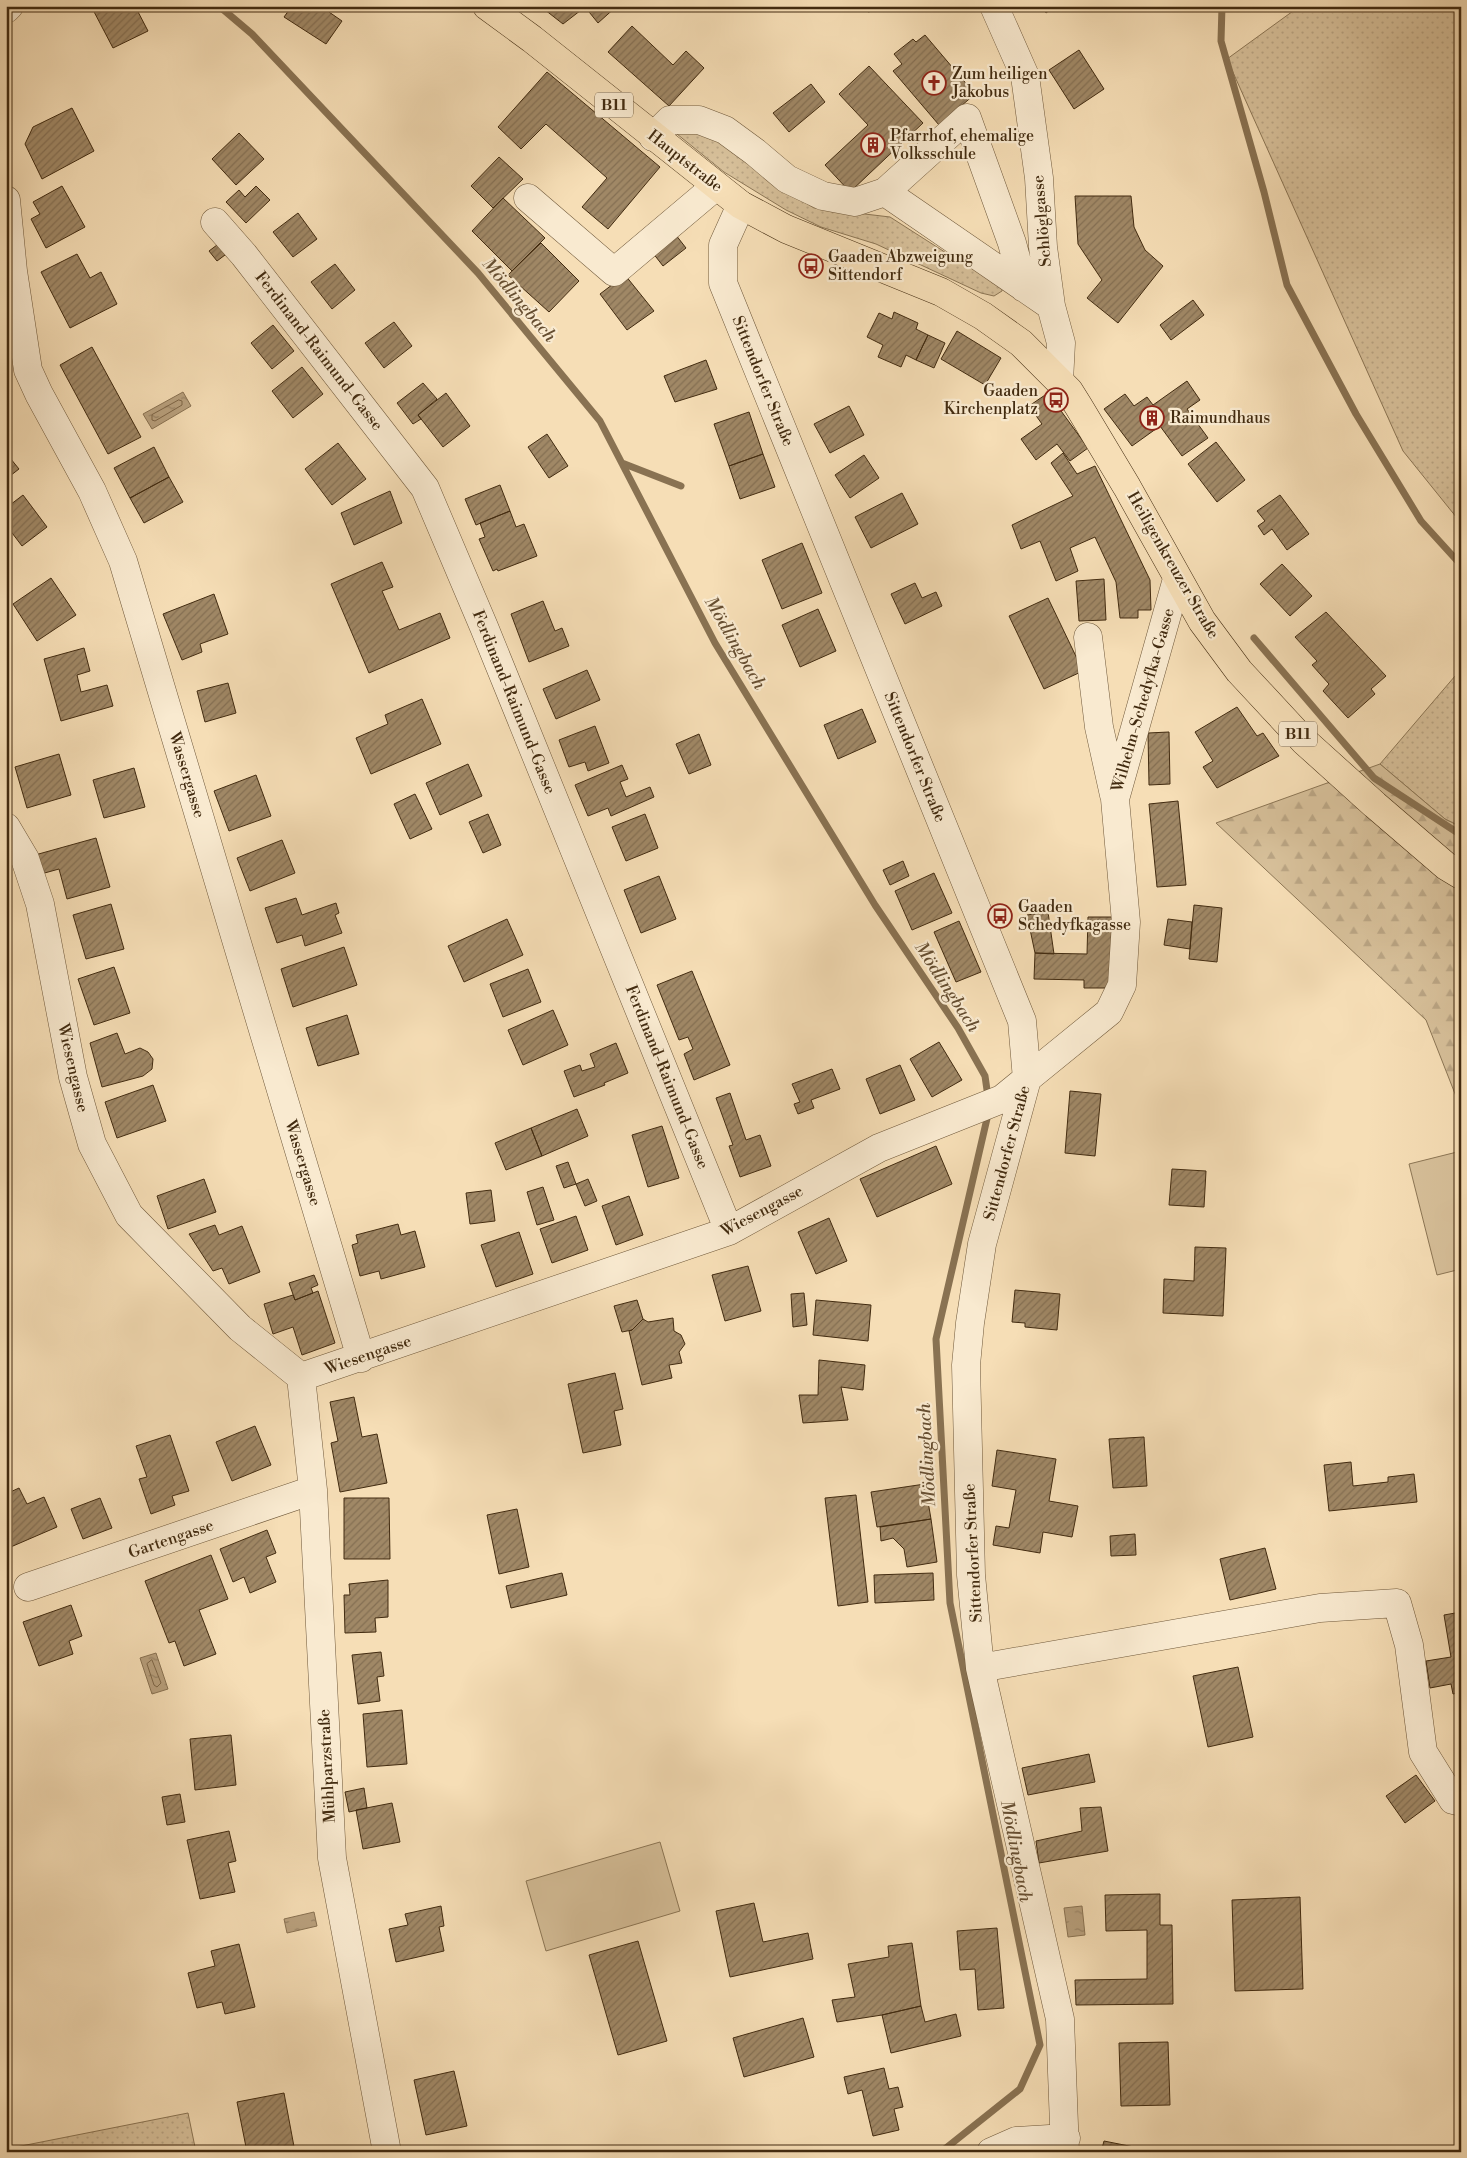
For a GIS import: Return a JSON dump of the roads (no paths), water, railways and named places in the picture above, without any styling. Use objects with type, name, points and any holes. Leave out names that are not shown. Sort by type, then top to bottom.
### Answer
[{"type":"main road","name":"Hauptstraße","points":[[487,6],[532,39],[741,205]]},
{"type":"main road","name":"B11","points":[[741,205],[786,228],[941,292],[984,316],[1021,343],[1058,382]]},
{"type":"main road","name":"Heiligenkreuzer Straße","points":[[1058,382],[1068,391],[1097,434],[1202,621],[1239,671],[1304,741],[1446,866],[1461,875]]},
{"type":"street","name":"Schlöglgasse","points":[[994,6],[1025,76],[1039,178],[1043,247],[1051,306],[1061,343],[1058,382]]},
{"type":"street","points":[[653,137],[670,120],[699,120],[725,130],[788,179],[823,196],[855,202],[885,192],[966,118],[1012,243],[1024,288]]},
{"type":"street","points":[[528,198],[614,272],[716,186]]},
{"type":"street","points":[[885,192],[1051,306]]},
{"type":"street","name":"Wassergasse","points":[[6,200],[13,271],[28,370],[38,394],[92,491],[123,561],[361,1358]]},
{"type":"street","name":"Sittendorfer Straße","points":[[741,205],[723,245],[723,283],[1022,1021],[1027,1079],[982,1244],[970,1323],[966,1365],[972,1575],[980,1668],[1060,2019],[1065,2145]]},
{"type":"street","name":"Ferdinand-Raimund-Gasse","points":[[215,222],[250,263],[425,488],[729,1231]]},
{"type":"street","name":"Wilhelm-Schedyfka-Gasse","points":[[1027,1079],[1110,1012],[1122,985],[1126,922],[1118,790],[1177,579]]},
{"type":"street","points":[[1088,637],[1099,727],[1118,790]]},
{"type":"street","name":"Wiesengasse","points":[[6,827],[25,858],[40,904],[73,1077],[92,1144],[129,1215],[240,1328],[301,1377],[729,1231],[879,1148],[1002,1099],[1027,1079]]},
{"type":"street","name":"Mühlparzstraße","points":[[301,1377],[313,1490],[332,1858],[387,2152]]},
{"type":"street","name":"Gartengasse","points":[[28,1587],[313,1490]]},
{"type":"street","points":[[980,1668],[1320,1608],[1397,1603],[1410,1645],[1423,1752],[1454,1800],[1461,1802]]},
{"type":"street","points":[[990,2152],[1016,2141],[1065,2145]]},
{"type":"water","points":[[183,392],[191,406],[152,429],[143,414]]},
{"type":"water","points":[[156,1653],[168,1689],[152,1694],[140,1658]]},
{"type":"water","points":[[1082,1906],[1085,1935],[1068,1937],[1064,1908]]},
{"type":"water","points":[[314,1912],[317,1926],[287,1933],[284,1919]]},
{"type":"waterway","name":"Mödlingbach","points":[[219,6],[252,34],[478,273],[600,421],[715,643],[875,905],[958,1028],[985,1076],[988,1097]]},
{"type":"waterway","points":[[1222,6],[1221,41],[1264,192],[1287,285],[1356,414],[1421,521],[1461,565]]},
{"type":"waterway","points":[[622,463],[681,486]]},
{"type":"waterway","points":[[1254,638],[1374,778],[1461,835]]},
{"type":"waterway","name":"Mödlingbach","points":[[941,2152],[1020,2089],[1040,2045],[950,1603],[936,1339],[989,1110]]},
{"type":"place","name":"Zum heiligen Jakobus","points":[[934,83]]},
{"type":"place","name":"Pfarrhof, ehemalige Volksschule","points":[[873,145]]},
{"type":"place","name":"Gaaden Abzweigung Sittendorf","points":[[811,266]]},
{"type":"place","name":"Gaaden Kirchenplatz","points":[[1056,400]]},
{"type":"place","name":"Raimundhaus","points":[[1152,418]]},
{"type":"place","name":"Gaaden Schedyfkagasse","points":[[1000,916]]}]
